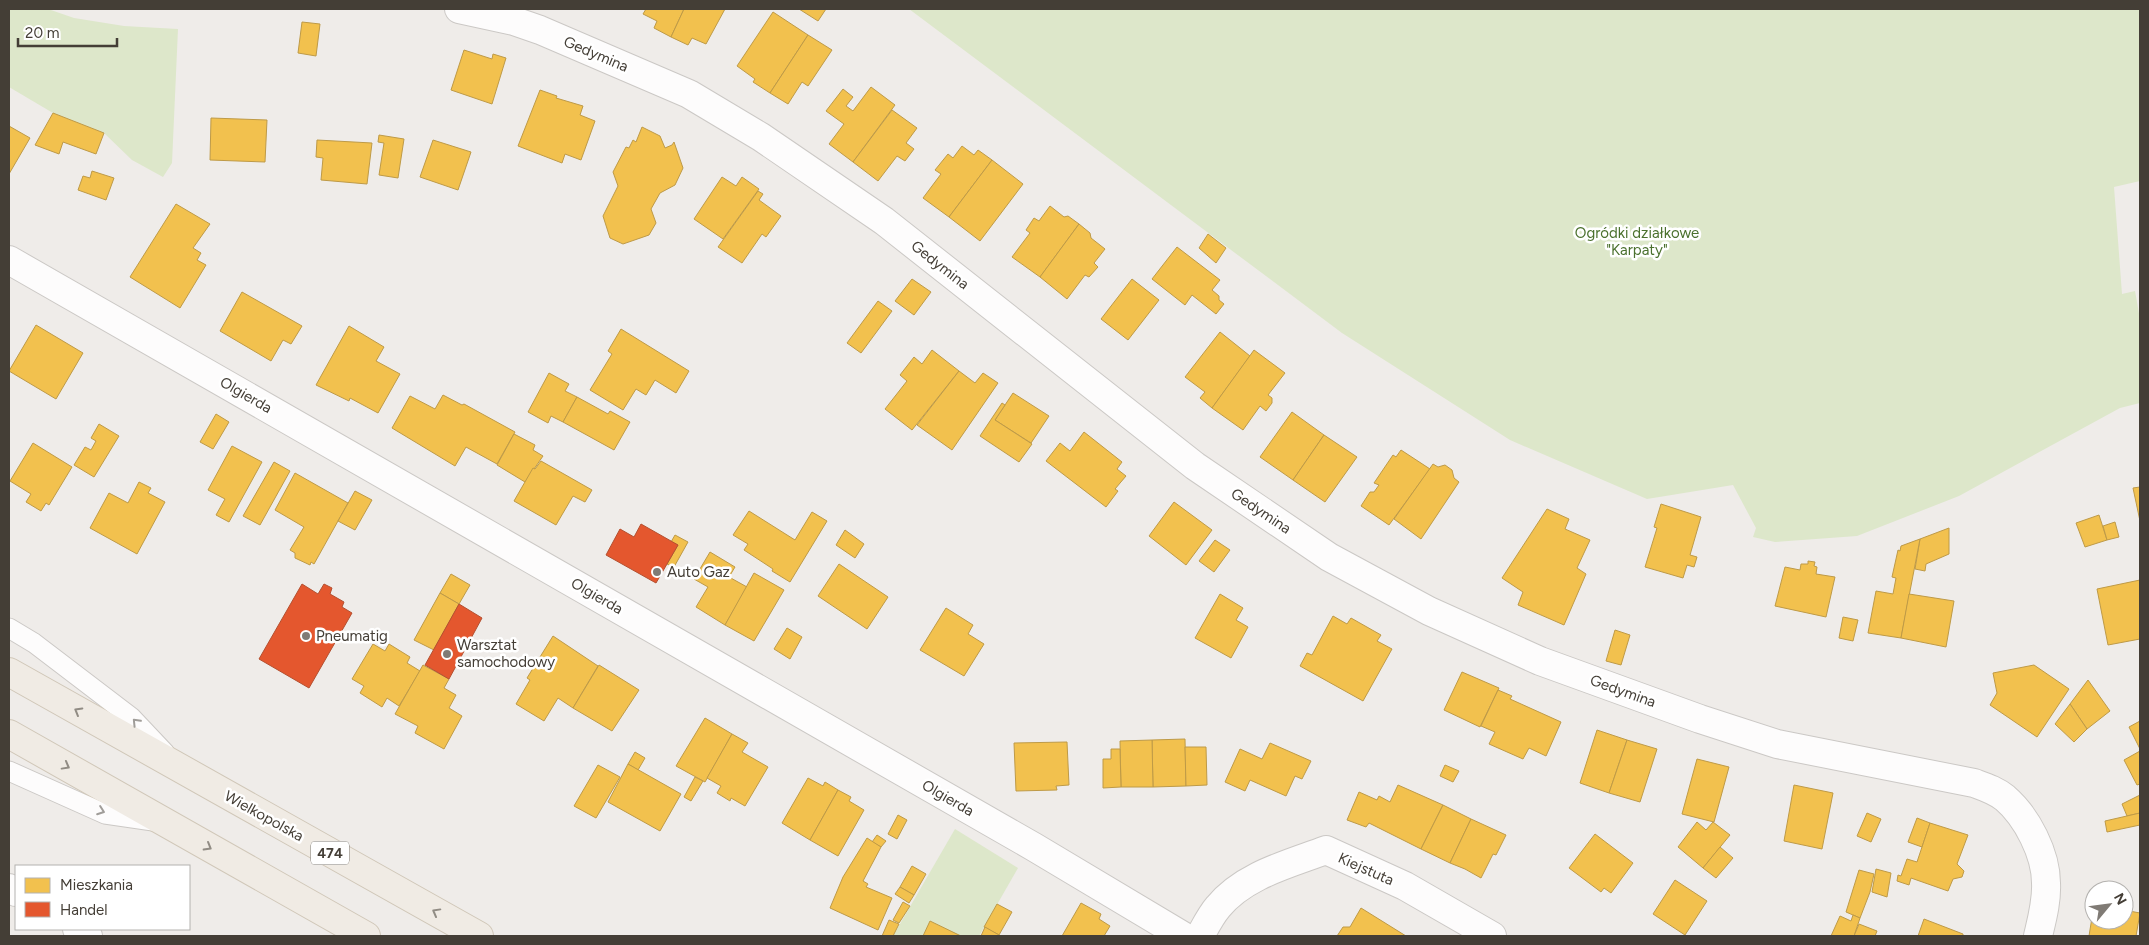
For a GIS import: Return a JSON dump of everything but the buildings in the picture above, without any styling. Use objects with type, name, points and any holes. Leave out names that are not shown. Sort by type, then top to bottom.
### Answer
[{"type":"main road","name":"Wielkopolska","points":[[9,672],[479,936]]},
{"type":"main road","points":[[9,734],[366,936]]},
{"type":"street","name":"Gedymina","points":[[459,9],[540,30],[689,94],[762,137],[884,221],[1195,466],[1329,557],[1429,611],[1540,661],[1700,719],[1777,744],[1974,783],[1990,788],[2005,798],[2018,812],[2031,832],[2042,860],[2046,881],[2045,904],[2038,936]]},
{"type":"street","name":"Olgierda","points":[[9,260],[1034,847],[1183,936]]},
{"type":"street","name":"Kiejstuta","points":[[1200,936],[1217,907],[1233,892],[1254,878],[1326,850],[1405,886],[1492,936]]},
{"type":"lane","name":"Wielkopolska","points":[[9,628],[34,642],[131,716],[181,770]]},
{"type":"lane","points":[[9,771],[105,814],[166,823]]},
{"type":"green space","points":[[9,9],[48,9],[74,18],[124,26],[178,29],[172,163],[163,177],[132,160],[104,133],[53,113],[9,87]]},
{"type":"green space","name":"Ogródki działkowe \"Karpaty\"","points":[[909,9],[2140,9],[2140,181],[2114,187],[2122,294],[2135,291],[2140,319],[2140,403],[2120,408],[1959,496],[1857,536],[1775,542],[1753,537],[1756,528],[1733,485],[1647,499],[1510,440],[1342,333]]},
{"type":"green space","points":[[955,829],[1018,868],[979,936],[893,936]]},
{"type":"place","name":"Auto Gaz","points":[[657,572]]},
{"type":"place","name":"Pneumatig","points":[[306,636]]},
{"type":"place","name":"Warsztat samochodowy","points":[[447,654]]}]
